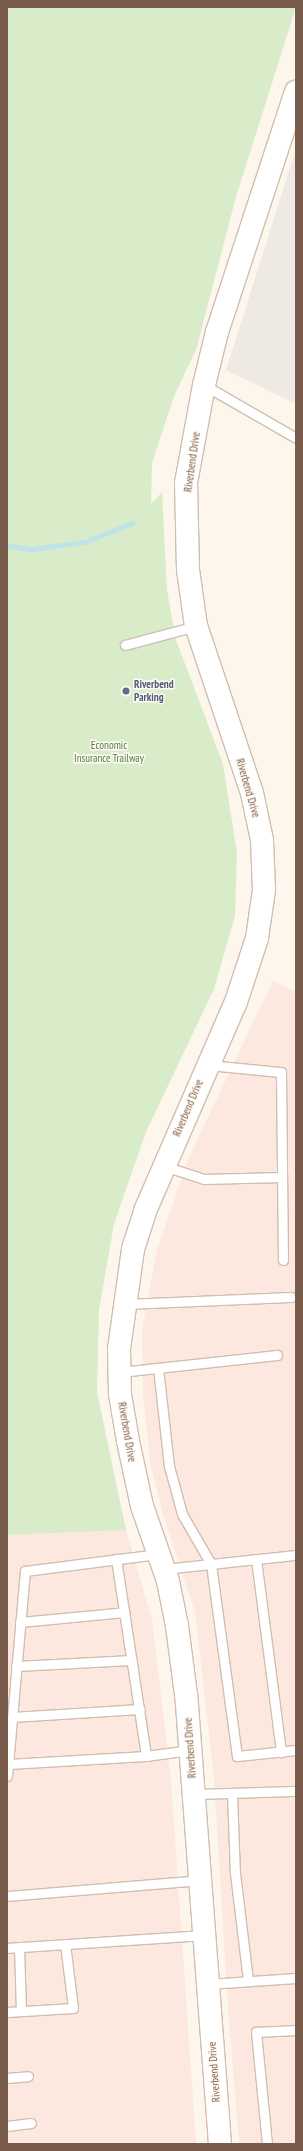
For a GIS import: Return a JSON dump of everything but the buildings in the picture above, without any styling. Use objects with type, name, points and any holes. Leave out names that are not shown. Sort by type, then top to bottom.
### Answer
[{"type":"street","name":"Riverbend Drive","points":[[220,2144],[190,1750],[177,1626],[161,1561],[142,1506],[128,1441],[120,1394],[119,1349],[124,1304],[133,1249],[145,1211],[207,1065],[236,1002],[257,938],[264,890],[262,840],[252,793],[196,626],[188,570],[186,483],[204,385],[217,332],[296,92]]},
{"type":"lane","points":[[204,385],[296,438]]},
{"type":"lane","points":[[125,645],[196,626]]},
{"type":"lane","points":[[207,1065],[281,1072],[283,1260]]},
{"type":"lane","points":[[164,1166],[204,1179],[282,1177]]},
{"type":"lane","points":[[124,1304],[291,1297]]},
{"type":"lane","points":[[120,1372],[277,1355]]},
{"type":"lane","points":[[158,1368],[168,1458],[182,1514],[211,1564],[237,1756],[296,1750]]},
{"type":"lane","points":[[7,1776],[25,1571],[116,1559],[211,1564],[296,1555]]},
{"type":"lane","points":[[116,1559],[146,1756]]},
{"type":"lane","points":[[256,1559],[281,1752]]},
{"type":"lane","points":[[20,1622],[125,1612]]},
{"type":"lane","points":[[16,1666],[132,1660]]},
{"type":"lane","points":[[12,1717],[140,1709]]},
{"type":"lane","points":[[8,1764],[146,1756],[190,1750]]},
{"type":"lane","points":[[193,1794],[296,1791]]},
{"type":"lane","points":[[232,1793],[235,1873],[248,1981]]},
{"type":"lane","points":[[7,1896],[200,1880]]},
{"type":"lane","points":[[7,1948],[204,1935]]},
{"type":"lane","points":[[7,2012],[72,2008],[65,1944]]},
{"type":"lane","points":[[19,1947],[21,2011]]},
{"type":"lane","points":[[208,1984],[296,1978]]},
{"type":"lane","points":[[267,2144],[256,2032],[296,2030]]},
{"type":"lane","points":[[7,2078],[28,2076]]},
{"type":"lane","points":[[7,2126],[31,2123]]},
{"type":"shaded area","points":[[296,149],[296,404],[226,370]]},
{"type":"shaded area","points":[[273,981],[296,991],[296,2144],[239,2144],[228,2008],[214,1778],[195,1612],[164,1518],[151,1467],[143,1397],[142,1329],[157,1250],[189,1157]]},
{"type":"shaded area","points":[[126,1530],[152,1620],[171,1779],[196,2144],[7,2144],[7,1535]]},
{"type":"green space","name":"Economic Insurance Trailway","points":[[7,7],[296,7],[236,197],[196,350],[174,396],[152,463],[151,504],[162,492],[167,590],[176,640],[223,764],[237,853],[235,916],[214,989],[146,1132],[114,1224],[99,1310],[97,1392],[126,1530],[7,1535]]},
{"type":"waterway","points":[[7,546],[32,549],[84,542],[132,523]]},
{"type":"place","name":"Riverbend Parking","points":[[126,691]]}]
